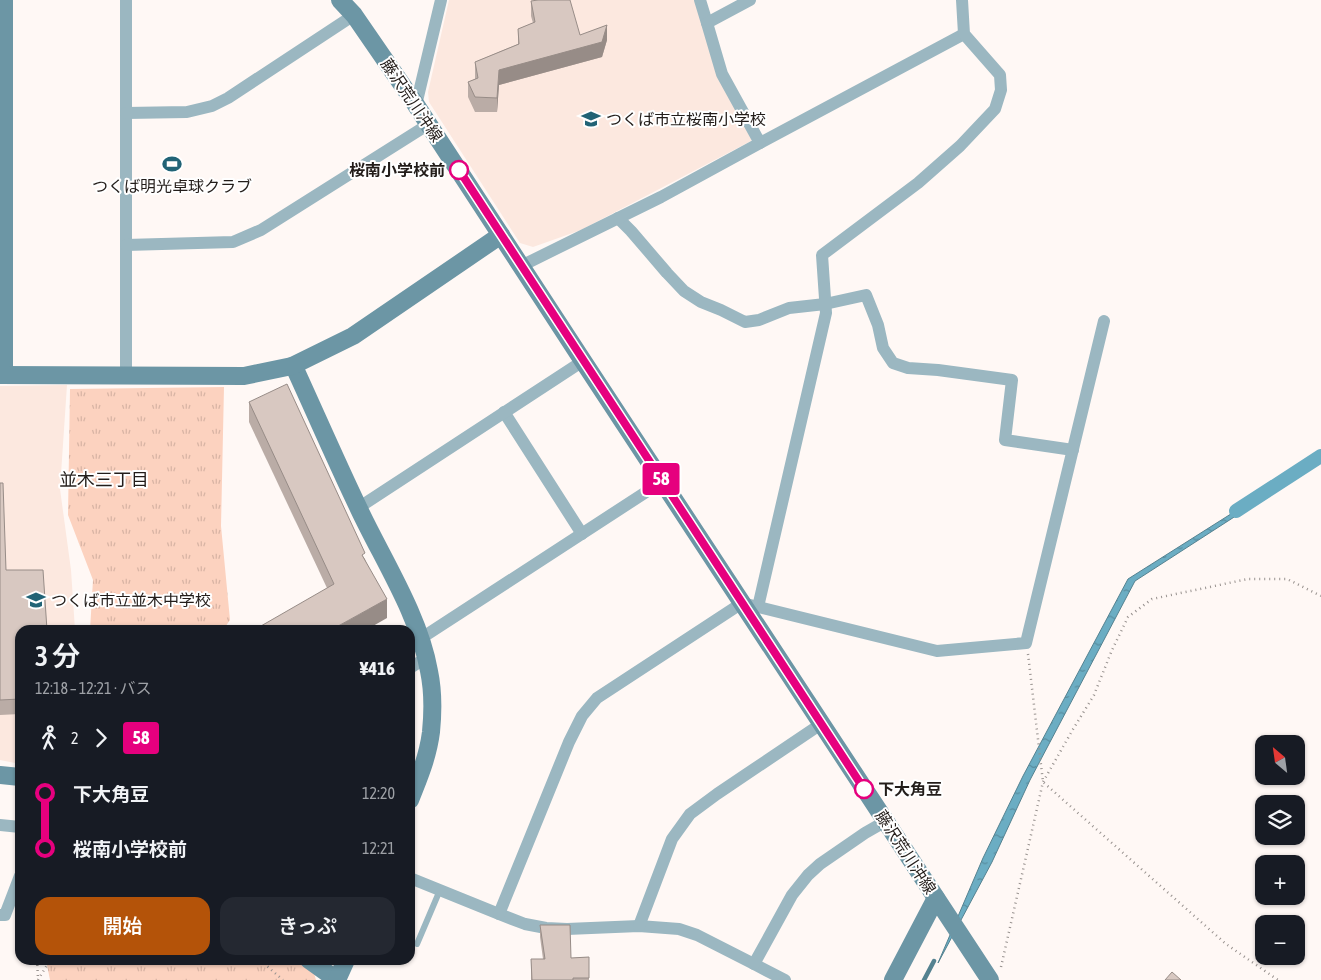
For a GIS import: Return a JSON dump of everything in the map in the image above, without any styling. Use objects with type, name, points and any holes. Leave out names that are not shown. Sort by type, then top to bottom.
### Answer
[{"type":"street","points":[[4,0],[2,375],[244,376],[292,366],[353,336],[501,235]]},
{"type":"street","points":[[126,0],[126,375]]},
{"type":"street","name":"藤沢荒川沖線","points":[[340,0],[354,16],[429,124],[663,481],[750,605],[821,724],[936,898],[995,978]]},
{"type":"street","points":[[416,105],[441,0]]},
{"type":"street","points":[[700,0],[722,74],[760,143]]},
{"type":"street","points":[[706,23],[750,0]]},
{"type":"street","points":[[750,605],[826,313],[822,255],[918,183],[960,146],[995,109],[1001,90],[1000,75],[964,34],[962,0]]},
{"type":"street","points":[[126,113],[187,112],[212,106],[228,98],[354,16]]},
{"type":"street","points":[[521,266],[661,197],[964,34]]},
{"type":"street","points":[[126,245],[233,242],[261,230],[429,124]]},
{"type":"street","points":[[618,218],[684,291],[701,302],[745,322],[759,320],[789,308],[825,304],[866,295],[878,325],[883,348],[893,363],[908,368],[1012,380],[1005,440],[1073,450]]},
{"type":"street","points":[[499,914],[569,742],[582,716],[597,698],[626,678],[750,605],[937,651],[1026,643],[1104,321]]},
{"type":"street","points":[[358,508],[583,361]]},
{"type":"street","points":[[292,366],[296,371],[358,508],[405,601],[414,625]]},
{"type":"street","points":[[504,412],[582,534]]},
{"type":"street","points":[[420,639],[663,481]]},
{"type":"street","points":[[415,626],[430,672],[432,702],[431,732],[424,764],[415,787]]},
{"type":"street","points":[[415,665],[426,658]]},
{"type":"street","points":[[639,926],[672,839],[690,814],[821,724]]},
{"type":"street","points":[[0,775],[15,776]]},
{"type":"street","points":[[754,964],[792,895],[808,875],[820,864],[886,822]]},
{"type":"street","points":[[0,825],[15,826]]},
{"type":"street","points":[[415,880],[525,924],[546,928],[566,930],[639,926],[679,929],[696,935],[785,980]]},
{"type":"street","points":[[0,915],[5,915],[15,889]]},
{"type":"street","points":[[893,980],[936,898]]},
{"type":"street","points":[[316,965],[337,980],[344,965]]},
{"type":"lane","points":[[417,944],[440,890]]},
{"type":"path","points":[[995,978],[1043,782],[1094,695],[1128,617],[1152,600],[1248,578],[1287,579],[1321,596]]},
{"type":"path","points":[[1026,643],[1043,782],[1226,944],[1278,980]]},
{"type":"path","points":[[37,965],[38,980],[47,965]]},
{"type":"path","points":[[266,965],[283,980]]},
{"type":"shaded area","name":"つくば市立桜南小学校","points":[[449,0],[695,0],[753,136],[751,141],[581,230],[533,247],[520,243],[429,102],[428,92]]},
{"type":"shaded area","name":"つくば市立並木中学校","points":[[67,385],[60,489],[71,570],[75,625],[15,625],[15,763],[0,760],[0,386]]},
{"type":"green space","points":[[224,387],[221,526],[230,620],[226,625],[90,625],[93,580],[68,515],[70,389]]},
{"type":"green space","points":[[47,965],[305,965],[313,970],[316,980],[50,980]]},
{"type":"water","points":[[1321,457],[1321,461],[1135,581],[1030,780],[992,862],[938,963],[983,858],[1023,776],[1128,579]]},
{"type":"building","points":[[570,0],[580,35],[607,25],[602,42],[499,70],[497,98],[475,97],[468,82],[478,78],[475,62],[519,44],[518,29],[535,22],[531,1]]},
{"type":"building","points":[[287,384],[365,553],[362,555],[387,599],[340,625],[263,625],[334,584],[249,402]]},
{"type":"building","points":[[0,483],[3,483],[6,570],[43,570],[47,625],[15,625],[15,699],[0,700]]},
{"type":"building","points":[[540,925],[570,925],[571,958],[589,957],[589,978],[532,980],[531,959],[545,959]]},
{"type":"building","points":[[1172,972],[1181,980],[1165,980]]},
{"type":"waterway","points":[[1236,511],[1321,456]]},
{"type":"waterway","points":[[924,980],[934,961]]},
{"type":"bus line","name":"58","points":[[459,170],[864,789]]},
{"type":"place","name":"つくば市立桜南小学校","points":[[591,119]]},
{"type":"place","name":"つくば明光卓球クラブ","points":[[172,164]]},
{"type":"place","name":"桜南小学校前","points":[[459,170]]},
{"type":"place","name":"つくば市立並木中学校","points":[[36,600]]},
{"type":"place","name":"下大角豆","points":[[864,789]]},
{"type":"district","name":"並木三丁目","points":[[104,480]]}]
